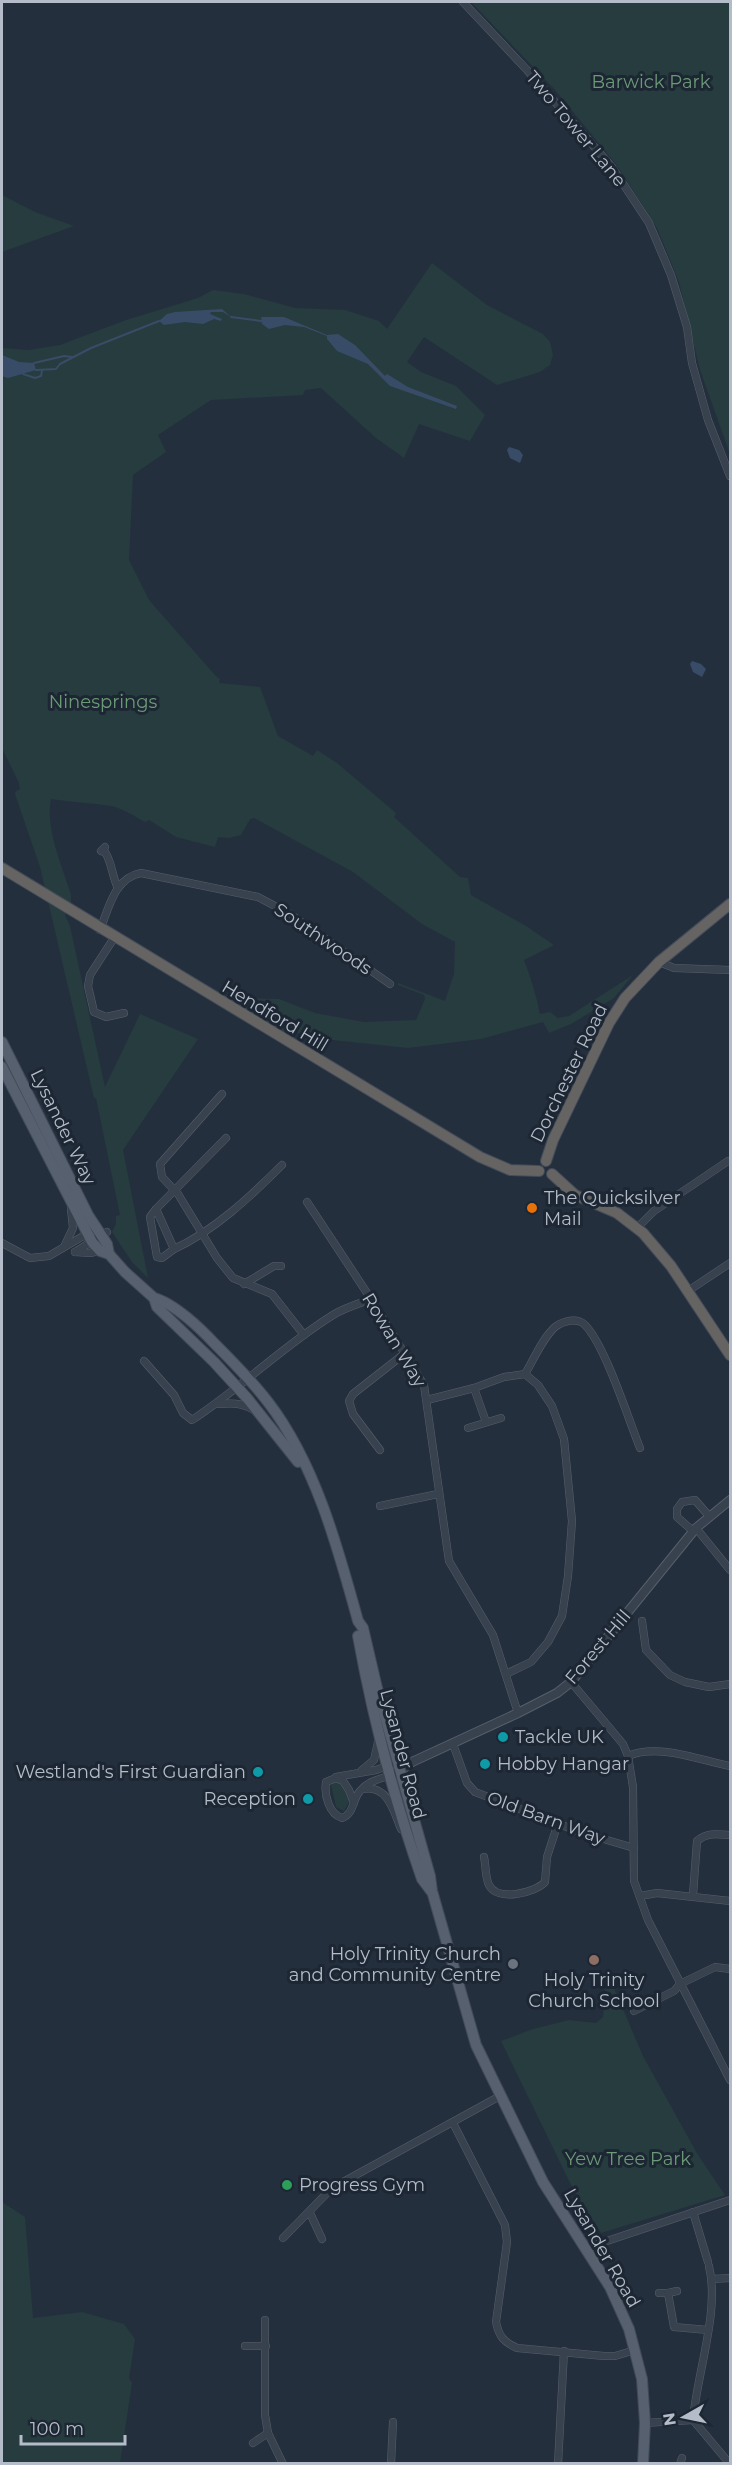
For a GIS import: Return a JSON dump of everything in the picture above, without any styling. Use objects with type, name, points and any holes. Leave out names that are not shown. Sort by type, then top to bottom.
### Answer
[{"type":"highway","name":"Hendford Hill","points":[[2,868],[100,930],[480,1157],[510,1170],[539,1171]]},
{"type":"highway","name":"Dorchester Road","points":[[546,1161],[553,1140],[609,1023],[625,998],[659,962],[730,904]]},
{"type":"highway","points":[[546,1161],[554,1167],[552,1174],[544,1176],[539,1171],[540,1164],[546,1161]]},
{"type":"highway","points":[[552,1174],[575,1195],[617,1213],[637,1228],[661,1252],[730,1355]]},
{"type":"main road","name":"Lysander Way","points":[[2,1042],[96,1234]]},
{"type":"main road","name":"Lysander Way","points":[[2,1067],[27,1112],[70,1204],[96,1234]]},
{"type":"main road","name":"Lysander Road","points":[[96,1234],[107,1244],[104,1252],[125,1272],[154,1298],[162,1300],[203,1331],[248,1378],[269,1403],[296,1447],[313,1485],[340,1555],[358,1621],[363,1628],[377,1688],[430,1876],[432,1891],[476,2044],[543,2182],[586,2248],[620,2308],[635,2350],[642,2379],[645,2422],[643,2463]]},
{"type":"main road","name":"Lysander Road","points":[[154,1298],[157,1307],[214,1362],[261,1415],[294,1456],[313,1485]]},
{"type":"main road","name":"Lysander Road","points":[[358,1621],[357,1630],[378,1735],[414,1856],[422,1879],[432,1891]]},
{"type":"street","name":"Two Tower Lane","points":[[463,2],[527,70],[612,167],[649,223],[672,275],[687,327],[695,374],[708,420],[730,476]]},
{"type":"street","points":[[100,930],[117,886],[112,876],[111,860],[105,852],[101,851],[105,847]]},
{"type":"street","name":"Southwoods","points":[[117,886],[134,874],[141,873],[258,897],[290,914],[390,984]]},
{"type":"street","points":[[114,938],[90,975],[88,986],[94,1012],[106,1017],[124,1012]]},
{"type":"street","points":[[659,962],[674,968],[730,970]]},
{"type":"street","points":[[222,1094],[160,1164],[162,1177],[174,1189],[216,1258],[233,1278],[272,1294],[304,1335]]},
{"type":"street","points":[[226,1138],[174,1189],[150,1217],[157,1257],[162,1258],[202,1233],[231,1210],[244,1204],[282,1165]]},
{"type":"street","points":[[637,1228],[654,1211],[728,1161]]},
{"type":"street","name":"Rowan Way","points":[[306,1202],[371,1299],[424,1385],[449,1561],[493,1635],[518,1713]]},
{"type":"street","points":[[63,1249],[73,1228],[70,1204]]},
{"type":"street","points":[[156,1209],[174,1250]]},
{"type":"street","points":[[2,1242],[30,1258],[49,1256],[96,1234]]},
{"type":"street","points":[[75,1252],[96,1234]]},
{"type":"street","points":[[63,1249],[75,1252],[104,1252]]},
{"type":"street","points":[[688,1290],[730,1263]]},
{"type":"street","points":[[244,1284],[274,1266],[281,1266]]},
{"type":"street","points":[[144,1361],[174,1395],[183,1413],[192,1420],[237,1389],[304,1335],[335,1314],[371,1299]]},
{"type":"street","points":[[525,1374],[544,1340],[556,1327],[568,1321],[577,1320],[585,1324],[602,1352],[640,1448]]},
{"type":"street","points":[[380,1450],[352,1414],[349,1401],[353,1394],[404,1354]]},
{"type":"street","points":[[427,1400],[474,1388],[504,1377],[525,1374],[538,1385],[552,1406],[564,1439],[572,1521],[562,1616],[548,1642],[531,1662],[506,1674]]},
{"type":"street","points":[[474,1388],[486,1422]]},
{"type":"street","points":[[215,1404],[233,1402],[246,1405],[261,1415]]},
{"type":"street","points":[[468,1428],[501,1418]]},
{"type":"street","points":[[380,1506],[438,1494]]},
{"type":"street","points":[[710,1516],[695,1500],[682,1502],[677,1509],[677,1518],[694,1529],[730,1570]]},
{"type":"street","name":"Forest Hill","points":[[399,1767],[518,1713],[557,1693],[572,1682],[694,1529],[730,1500]]},
{"type":"street","points":[[642,1621],[646,1650],[670,1675],[685,1682],[709,1687],[730,1684]]},
{"type":"street","points":[[572,1682],[623,1744],[628,1756],[633,1787],[634,1881],[648,1920],[730,2080]]},
{"type":"street","points":[[357,1772],[374,1760],[378,1735]]},
{"type":"street","name":"Old Barn Way","points":[[453,1744],[467,1783],[475,1792],[618,1845],[634,1848]]},
{"type":"street","points":[[628,1756],[638,1752],[661,1752],[730,1766]]},
{"type":"street","points":[[388,1771],[357,1772],[336,1778],[326,1785],[332,1811],[337,1816],[345,1818],[351,1812],[362,1789],[388,1771],[399,1767]]},
{"type":"street","points":[[336,1778],[343,1781],[354,1803]]},
{"type":"street","points":[[362,1789],[374,1789],[387,1798],[414,1856]]},
{"type":"street","points":[[484,1857],[490,1865],[488,1883],[494,1891],[503,1894],[518,1893],[540,1887],[546,1877],[547,1857],[558,1823]]},
{"type":"street","points":[[693,1895],[697,1841],[703,1836],[712,1834],[730,1835]]},
{"type":"street","points":[[640,1896],[657,1893],[693,1895],[730,1901]]},
{"type":"street","points":[[634,2011],[715,1967],[730,1969]]},
{"type":"street","points":[[283,2238],[332,2188],[501,2096]]},
{"type":"street","points":[[453,2123],[505,2225],[507,2242],[496,2322],[498,2334],[505,2343],[517,2348],[564,2350],[615,2356],[635,2350]]},
{"type":"street","points":[[586,2248],[730,2200]]},
{"type":"street","points":[[693,2212],[712,2279],[708,2330],[695,2397],[693,2420],[728,2463]]},
{"type":"street","points":[[310,2213],[321,2239]]},
{"type":"street","points":[[712,2279],[730,2278]]},
{"type":"street","points":[[659,2293],[677,2291]]},
{"type":"street","points":[[668,2293],[674,2327],[708,2330]]},
{"type":"street","points":[[265,2320],[265,2415],[268,2433],[283,2463]]},
{"type":"street","points":[[245,2346],[266,2346]]},
{"type":"street","points":[[558,2463],[564,2350]]},
{"type":"street","points":[[645,2422],[693,2420]]},
{"type":"street","points":[[391,2463],[393,2422]]},
{"type":"street","points":[[253,2443],[268,2433]]},
{"type":"green space","name":"Barwick Park","points":[[471,2],[730,2],[730,454],[700,370],[679,282],[657,228],[616,164],[555,90]]},
{"type":"green space","points":[[2,195],[35,212],[74,226],[2,252]]},
{"type":"green space","name":"Ninesprings","points":[[432,263],[487,305],[543,334],[550,342],[553,355],[550,365],[540,372],[497,385],[424,337],[407,362],[421,372],[456,386],[485,415],[470,441],[419,424],[404,458],[376,438],[321,388],[305,390],[303,395],[211,400],[158,435],[166,452],[133,475],[129,560],[149,600],[220,679],[219,683],[260,687],[278,736],[313,756],[317,750],[337,763],[396,813],[394,817],[460,877],[468,878],[471,895],[526,926],[554,945],[524,960],[540,1014],[550,1012],[558,1018],[569,1016],[633,975],[614,998],[571,1024],[549,1033],[543,1022],[481,1039],[408,1048],[323,1039],[289,1031],[284,1033],[237,1006],[240,1000],[244,998],[279,999],[315,1013],[364,1022],[416,1020],[425,999],[424,995],[398,985],[398,983],[445,1001],[454,974],[455,942],[422,924],[353,872],[254,818],[250,819],[241,835],[229,838],[218,837],[215,847],[176,837],[149,820],[145,822],[116,807],[51,799],[52,835],[71,895],[71,902],[65,915],[70,926],[105,1087],[140,1014],[198,1039],[123,1150],[148,1278],[132,1262],[112,1232],[116,1224],[116,1216],[120,1215],[96,1098],[94,1098],[40,867],[16,797],[15,792],[20,789],[19,783],[2,748],[2,348],[29,350],[60,345],[126,320],[198,298],[213,290],[244,294],[295,308],[345,310],[379,321],[387,329]]},
{"type":"green space","points":[[336,1781],[344,1787],[350,1800],[344,1811],[336,1807],[331,1785]]},
{"type":"green space","name":"Yew Tree Park","points":[[606,1981],[611,1981],[643,2056],[698,2155],[725,2195],[601,2233],[574,2191],[501,2041],[533,2029],[569,2020],[596,2023],[603,2017]]},
{"type":"green space","points":[[2,2202],[25,2217],[33,2318],[82,2312],[124,2324],[135,2339],[129,2378],[132,2383],[120,2463],[2,2463]]},
{"type":"water","points":[[222,309],[231,317],[223,312],[211,312],[210,314],[222,319],[221,321],[214,319],[203,324],[185,322],[164,325],[159,321],[167,314],[175,312]]},
{"type":"water","points":[[261,317],[284,317],[327,335],[338,334],[355,345],[385,376],[387,374],[408,387],[457,406],[456,409],[390,386],[368,364],[337,351],[327,336],[304,327],[285,325],[269,329],[262,324]]},
{"type":"water","points":[[2,355],[19,362],[34,363],[36,370],[8,378],[2,376]]},
{"type":"water","points":[[509,447],[519,450],[523,455],[520,463],[510,458],[507,450]]},
{"type":"water","points":[[692,661],[701,664],[706,669],[702,677],[693,672],[690,664]]},
{"type":"waterway","points":[[231,317],[261,321]]},
{"type":"waterway","points":[[36,370],[56,369],[60,364],[91,348],[159,321]]},
{"type":"waterway","points":[[34,363],[64,356],[72,357]]},
{"type":"waterway","points":[[23,374],[35,378],[41,376],[42,371]]},
{"type":"place","name":"The Quicksilver Mail","points":[[532,1208]]},
{"type":"place","name":"Tackle UK","points":[[503,1737]]},
{"type":"place","name":"Hobby Hangar","points":[[485,1764]]},
{"type":"place","name":"Westland's First Guardian","points":[[258,1772]]},
{"type":"place","name":"Reception","points":[[308,1799]]},
{"type":"place","name":"Holy Trinity Church School","points":[[594,1960]]},
{"type":"place","name":"Holy Trinity Church and Community Centre","points":[[513,1964]]},
{"type":"place","name":"Progress Gym","points":[[287,2185]]}]
